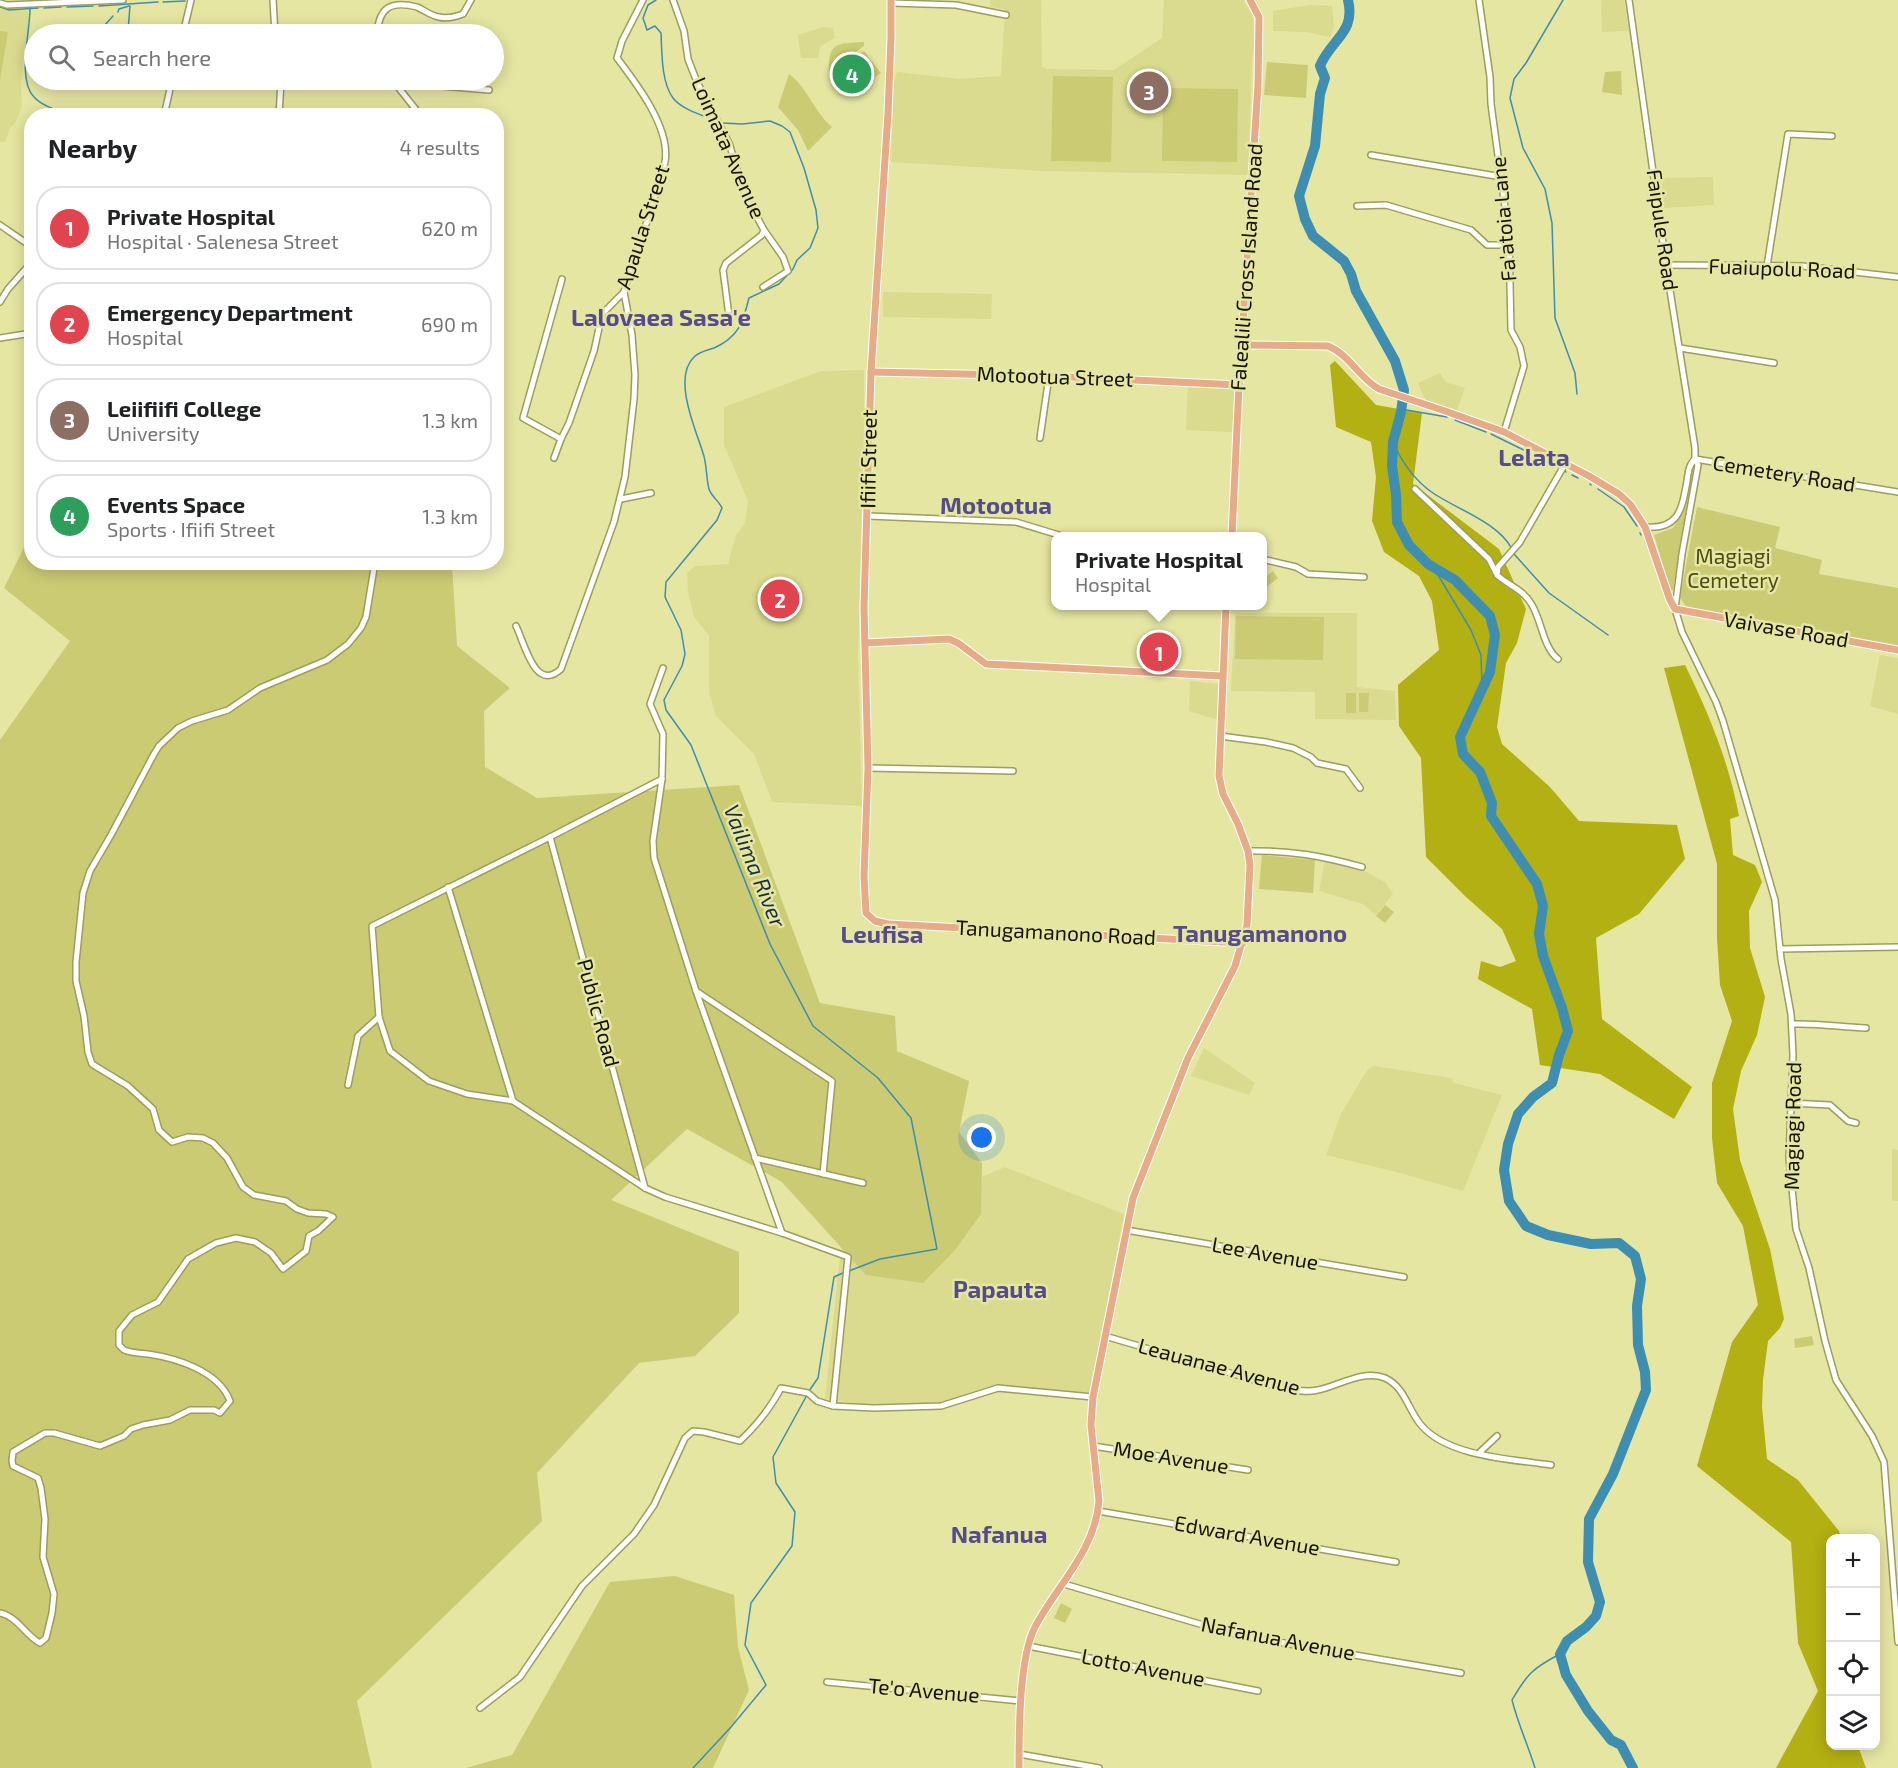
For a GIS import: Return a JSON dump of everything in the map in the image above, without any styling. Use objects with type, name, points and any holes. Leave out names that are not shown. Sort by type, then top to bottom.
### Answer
[{"type":"main road","name":"Falealili Cross Island Road","points":[[1232,532],[1241,345],[1258,84],[1259,17],[1250,0]]},
{"type":"main road","name":"Ifiifi Street","points":[[870,917],[866,913],[864,895],[868,768],[864,607],[871,372],[887,123],[891,1]]},
{"type":"main road","points":[[1241,345],[1328,346],[1346,358],[1370,384],[1504,432],[1619,494],[1630,504],[1645,526],[1675,609]]},
{"type":"main road","name":"Motootua Street","points":[[871,372],[1049,376],[1239,385]]},
{"type":"main road","name":"Vaivase Road","points":[[1675,609],[1898,650]]},
{"type":"main road","points":[[1019,1768],[1021,1701],[1028,1646],[1035,1628],[1082,1557],[1098,1511],[1090,1425],[1093,1397],[1133,1198],[1188,1058],[1235,966],[1243,943],[1249,908],[1248,851],[1219,776],[1227,610]]},
{"type":"main road","points":[[865,643],[949,639],[986,663],[1222,676]]},
{"type":"main road","name":"Tanugamanono Road","points":[[870,917],[875,921],[888,924],[1243,943]]},
{"type":"street","points":[[0,3],[7,5],[123,0]]},
{"type":"street","points":[[185,24],[191,0]]},
{"type":"street","points":[[273,0],[274,24]]},
{"type":"street","points":[[378,24],[382,12],[395,3],[405,2],[437,17],[451,18],[462,14],[471,0]]},
{"type":"street","name":"Apaula Street","points":[[554,458],[594,351],[602,314],[624,292],[663,171],[666,154],[662,134],[636,82],[617,58],[622,41],[643,0]]},
{"type":"street","name":"Loimata Avenue","points":[[673,0],[684,31],[688,59],[696,81],[729,142],[745,195],[764,230],[762,235],[726,263],[723,270],[729,316]]},
{"type":"street","name":"Fa'atoia Lane","points":[[1479,0],[1509,237],[1511,330],[1520,347],[1524,366],[1504,432]]},
{"type":"street","name":"Faipule Road","points":[[1629,0],[1666,265],[1695,459],[1698,465],[1680,562],[1675,609]]},
{"type":"street","points":[[891,1],[957,4],[1006,15]]},
{"type":"street","points":[[166,108],[170,90]]},
{"type":"street","points":[[279,108],[280,90]]},
{"type":"street","points":[[400,90],[415,108]]},
{"type":"street","points":[[1767,266],[1788,134],[1833,136]]},
{"type":"street","points":[[1371,154],[1502,177]]},
{"type":"street","points":[[1357,206],[1386,205],[1471,230],[1487,245],[1499,245],[1509,237]]},
{"type":"street","points":[[0,225],[24,242]]},
{"type":"street","points":[[763,287],[788,271],[783,257],[764,230]]},
{"type":"street","name":"Fuaiupolu Road","points":[[1666,265],[1852,270],[1898,277]]},
{"type":"street","points":[[0,302],[24,271]]},
{"type":"street","points":[[561,439],[523,418],[562,279]]},
{"type":"street","points":[[516,626],[535,669],[549,676],[561,669],[621,499],[625,477],[635,386],[632,334],[624,292]]},
{"type":"street","points":[[0,338],[24,334]]},
{"type":"street","points":[[1680,348],[1774,363]]},
{"type":"street","points":[[1040,438],[1049,376]]},
{"type":"street","name":"Cemetery Road","points":[[1645,526],[1663,527],[1674,520],[1684,495],[1690,465],[1695,459],[1898,492]]},
{"type":"street","points":[[1497,575],[1498,567],[1520,542],[1564,464]]},
{"type":"street","points":[[1415,489],[1489,559],[1497,575],[1522,591],[1540,622],[1550,653],[1558,659]]},
{"type":"street","points":[[621,499],[651,493]]},
{"type":"street","points":[[868,516],[1008,522],[1051,534]]},
{"type":"street","points":[[1267,560],[1296,567],[1308,574],[1364,577]]},
{"type":"street","points":[[0,1613],[15,1620],[32,1639],[40,1643],[46,1638],[54,1594],[43,1557],[45,1519],[41,1488],[38,1478],[13,1466],[13,1452],[45,1433],[54,1432],[100,1446],[124,1436],[131,1429],[170,1420],[190,1410],[213,1410],[220,1413],[230,1401],[226,1390],[190,1365],[172,1359],[124,1350],[119,1345],[119,1331],[132,1315],[158,1302],[188,1259],[216,1243],[236,1238],[255,1242],[271,1253],[283,1269],[306,1251],[309,1236],[333,1217],[326,1214],[308,1213],[286,1201],[254,1195],[243,1187],[226,1158],[213,1143],[203,1138],[188,1137],[172,1142],[159,1130],[153,1109],[148,1104],[128,1086],[92,1064],[76,981],[76,962],[83,893],[90,871],[159,746],[178,728],[192,721],[228,710],[249,694],[268,684],[311,667],[342,650],[355,636],[366,617],[374,570]]},
{"type":"street","name":"Magiagi Road","points":[[1675,609],[1689,648],[1716,702],[1729,739],[1775,900],[1780,949],[1793,1024],[1789,1158],[1794,1220],[1809,1269],[1826,1347],[1836,1380],[1872,1436],[1884,1462],[1898,1642]]},
{"type":"street","points":[[663,668],[650,704],[663,734],[662,779],[653,841],[654,858],[696,991],[782,1233]]},
{"type":"street","points":[[1220,736],[1293,748],[1311,757],[1317,763],[1346,769],[1360,788]]},
{"type":"street","points":[[868,768],[1013,771]]},
{"type":"street","points":[[662,779],[372,926],[379,1017],[390,1051],[429,1081],[467,1094],[513,1101],[645,1188],[665,1197],[782,1233],[848,1257],[833,1406]]},
{"type":"street","name":"Public Road","points":[[550,837],[645,1188]]},
{"type":"street","points":[[1248,851],[1274,850],[1318,855],[1362,867]]},
{"type":"street","points":[[448,887],[513,1101]]},
{"type":"street","points":[[1780,949],[1898,947]]},
{"type":"street","points":[[696,991],[832,1082],[823,1174]]},
{"type":"street","points":[[348,1085],[357,1036],[379,1017]]},
{"type":"street","points":[[1793,1024],[1820,1023],[1835,1027],[1866,1028]]},
{"type":"street","points":[[1790,1102],[1830,1105],[1848,1121],[1857,1123]]},
{"type":"street","points":[[755,1158],[863,1183]]},
{"type":"street","name":"Lee Avenue","points":[[1126,1230],[1404,1277]]},
{"type":"street","name":"Leauanae Avenue","points":[[1105,1336],[1298,1391],[1315,1391],[1361,1377],[1385,1378],[1398,1388],[1421,1425],[1441,1442],[1479,1453],[1551,1465]]},
{"type":"street","points":[[480,1708],[520,1677],[582,1586],[634,1534],[654,1505],[685,1437],[693,1431],[740,1442],[758,1425],[781,1388],[808,1394],[817,1401],[833,1406],[874,1408],[941,1406],[998,1388],[1093,1397]]},
{"type":"street","points":[[1479,1453],[1497,1437]]},
{"type":"street","name":"Moe Avenue","points":[[1093,1446],[1248,1470]]},
{"type":"street","name":"Edward Avenue","points":[[1098,1511],[1395,1562]]},
{"type":"street","name":"Nafanua Avenue","points":[[1064,1584],[1237,1635],[1461,1672]]},
{"type":"street","name":"Lotto Avenue","points":[[1028,1646],[1258,1691]]},
{"type":"street","name":"Te'o Avenue","points":[[827,1682],[1021,1701]]},
{"type":"street","points":[[1019,1754],[1099,1768]]},
{"type":"shaded area","points":[[990,0],[1041,0],[1042,67],[1114,70],[1162,38],[1164,0],[1243,0],[1252,15],[1256,30],[1252,62],[1248,175],[1044,171],[891,162],[894,83],[897,72],[960,79],[1001,76],[1005,9],[990,7]]},
{"type":"shaded area","points":[[1601,0],[1624,0],[1629,31],[1602,32]]},
{"type":"shaded area","points":[[1310,5],[1332,6],[1334,26],[1330,37],[1306,32],[1273,31],[1273,11]]},
{"type":"shaded area","points":[[0,9],[28,11],[28,24],[24,24],[22,107],[5,142],[0,142]]},
{"type":"shaded area","points":[[823,27],[833,28],[835,37],[820,47],[818,58],[801,58],[798,35]]},
{"type":"shaded area","points":[[1713,177],[1714,205],[1664,208],[1661,178]]},
{"type":"shaded area","points":[[883,292],[992,294],[991,319],[883,317]]},
{"type":"shaded area","points":[[1335,361],[1376,405],[1422,413],[1413,484],[1499,549],[1526,609],[1517,643],[1506,663],[1497,727],[1502,744],[1550,787],[1579,821],[1677,825],[1685,859],[1639,914],[1596,938],[1602,1019],[1692,1087],[1674,1119],[1600,1074],[1540,1065],[1532,1009],[1478,979],[1481,961],[1500,967],[1516,961],[1502,929],[1426,857],[1421,758],[1399,726],[1398,685],[1439,650],[1432,601],[1419,576],[1384,552],[1372,521],[1376,477],[1371,442],[1336,427],[1330,365]]},
{"type":"shaded area","points":[[864,370],[858,653],[862,806],[772,802],[754,754],[716,716],[709,693],[709,635],[694,617],[688,592],[687,573],[695,566],[728,564],[736,535],[745,523],[748,501],[724,445],[724,407],[821,371]]},
{"type":"shaded area","points":[[1440,373],[1446,382],[1465,388],[1456,413],[1426,401],[1418,383]]},
{"type":"shaded area","points":[[1188,385],[1235,387],[1232,432],[1186,430]]},
{"type":"shaded area","points":[[1235,613],[1357,613],[1357,687],[1395,691],[1396,720],[1315,719],[1315,692],[1231,691]]},
{"type":"shaded area","points":[[1880,655],[1898,658],[1898,714],[1870,706]]},
{"type":"shaded area","points":[[1685,665],[1702,702],[1717,739],[1735,796],[1739,816],[1730,819],[1733,855],[1755,865],[1762,882],[1749,911],[1750,948],[1765,997],[1757,1035],[1741,1071],[1733,1109],[1740,1160],[1770,1249],[1784,1319],[1780,1328],[1768,1341],[1763,1380],[1762,1407],[1767,1459],[1798,1480],[1839,1531],[1840,1534],[1826,1534],[1826,1750],[1859,1750],[1866,1768],[1776,1768],[1818,1691],[1798,1643],[1791,1542],[1697,1466],[1732,1342],[1758,1305],[1743,1226],[1717,1183],[1712,1138],[1712,1083],[1732,1021],[1720,985],[1717,938],[1717,864],[1664,668]]},
{"type":"shaded area","points":[[1190,681],[1218,684],[1220,687],[1218,718],[1189,711]]},
{"type":"shaded area","points":[[1325,860],[1366,872],[1385,882],[1393,894],[1376,915],[1363,904],[1319,891]]},
{"type":"shaded area","points":[[1204,1048],[1255,1083],[1249,1095],[1191,1076]]},
{"type":"shaded area","points":[[1374,1066],[1451,1078],[1454,1083],[1502,1095],[1463,1191],[1326,1155],[1341,1114],[1367,1070]]},
{"type":"shaded area","points":[[1892,1149],[1898,1150],[1898,1201],[1892,1201]]},
{"type":"shaded area","points":[[1005,1167],[1124,1214],[1090,1393],[989,1386],[945,1402],[862,1404],[825,1399],[842,1237]]},
{"type":"green space","points":[[0,31],[8,32],[0,80]]},
{"type":"green space","points":[[864,42],[864,46],[829,71],[830,54],[836,46]]},
{"type":"green space","points":[[864,51],[881,73],[870,80],[854,58]]},
{"type":"green space","points":[[852,58],[867,78],[852,90],[837,70]]},
{"type":"green space","points":[[1267,62],[1308,65],[1306,98],[1264,95]]},
{"type":"green space","points":[[1621,71],[1622,95],[1602,92],[1605,72]]},
{"type":"green space","points":[[789,74],[832,127],[808,151],[798,130],[778,107]]},
{"type":"green space","points":[[1053,76],[1113,77],[1111,162],[1051,161]]},
{"type":"green space","points":[[1163,88],[1238,89],[1237,162],[1162,161]]},
{"type":"green space","points":[[1693,467],[1671,591],[1654,535],[1673,528],[1680,518]]},
{"type":"green space","name":"Magiagi Cemetery","points":[[1697,507],[1780,527],[1775,548],[1822,560],[1819,574],[1898,588],[1898,647],[1692,611],[1680,597]]},
{"type":"green space","points":[[24,547],[24,570],[452,570],[457,646],[510,688],[484,711],[485,767],[537,798],[739,785],[820,1003],[895,1016],[897,1051],[969,1081],[959,1132],[982,1163],[981,1214],[955,1250],[923,1283],[866,1275],[782,1182],[687,1129],[611,1200],[739,1252],[739,1313],[695,1356],[639,1363],[537,1473],[542,1521],[357,1701],[372,1768],[0,1768],[0,740],[70,641],[4,588]]},
{"type":"green space","points":[[1273,571],[1278,578],[1267,587],[1267,576]]},
{"type":"green space","points":[[1236,616],[1324,617],[1323,660],[1235,659]]},
{"type":"green space","points":[[1346,693],[1356,693],[1356,713],[1346,713]]},
{"type":"green space","points":[[1359,693],[1369,693],[1368,712],[1359,712]]},
{"type":"green space","points":[[1262,855],[1315,860],[1313,893],[1259,889]]},
{"type":"green space","points":[[1385,905],[1394,912],[1385,923],[1376,916]]},
{"type":"green space","points":[[1812,1336],[1814,1345],[1795,1348],[1794,1339]]},
{"type":"green space","points":[[675,1576],[734,1595],[738,1647],[749,1690],[713,1768],[466,1768],[512,1755],[610,1582]]},
{"type":"green space","points":[[1061,1603],[1072,1609],[1065,1623],[1054,1618]]},
{"type":"waterway","name":"Vailima River","points":[[656,0],[648,5],[643,18],[647,30],[655,26],[661,33],[663,66],[669,91],[681,105],[714,120]]},
{"type":"waterway","points":[[1348,0],[1350,11],[1346,28],[1320,66],[1325,78],[1320,94],[1315,146],[1299,196],[1305,219],[1313,236],[1344,261],[1356,291],[1395,361],[1404,390],[1393,442],[1392,466],[1397,522],[1409,545],[1428,564],[1455,580],[1490,616],[1495,635],[1490,672],[1460,737],[1463,754],[1480,772],[1492,803],[1491,816],[1537,884],[1543,906],[1539,934],[1543,956],[1568,1031],[1552,1083],[1533,1097],[1518,1114],[1508,1144],[1504,1170],[1509,1201],[1526,1226],[1548,1235],[1591,1244],[1619,1243],[1635,1256],[1641,1279],[1637,1306],[1638,1345],[1645,1372],[1646,1390],[1613,1474],[1589,1519],[1588,1562],[1600,1602],[1596,1616],[1586,1627],[1567,1641],[1560,1654],[1566,1675],[1588,1711],[1611,1740],[1621,1745],[1633,1768]]},
{"type":"waterway","points":[[1563,0],[1514,79],[1510,98],[1523,148],[1545,189],[1552,223],[1555,318],[1575,373],[1577,394]]},
{"type":"waterway","points":[[163,2],[185,1]]},
{"type":"waterway","points":[[99,6],[158,2]]},
{"type":"waterway","points":[[67,7],[93,6]]},
{"type":"waterway","points":[[118,12],[119,9],[129,6]]},
{"type":"waterway","points":[[129,24],[130,6]]},
{"type":"waterway","points":[[0,7],[9,10],[38,8]]},
{"type":"waterway","points":[[44,8],[61,7]]},
{"type":"waterway","points":[[29,24],[30,9]]},
{"type":"waterway","points":[[106,24],[113,16]]},
{"type":"waterway","points":[[30,90],[34,97],[52,108]]},
{"type":"waterway","name":"Vailima River","points":[[722,123],[742,124],[770,121],[790,132],[804,168],[816,210],[818,228],[810,248],[797,260],[793,269],[779,284],[749,298],[745,314],[734,334],[722,344],[696,355],[688,366],[685,391],[691,418],[704,457],[709,489],[722,508],[717,520],[666,582],[665,597],[681,630],[685,654],[682,666],[664,700],[666,710],[691,745],[770,944],[813,1026],[878,1078],[911,1118],[937,1249],[880,1259],[849,1271]]},
{"type":"waterway","points":[[1401,409],[1447,417]]},
{"type":"waterway","points":[[1455,420],[1486,432]]},
{"type":"waterway","points":[[1491,434],[1532,454]]},
{"type":"waterway","points":[[1393,442],[1404,463],[1420,483],[1442,499],[1497,531],[1512,549]]},
{"type":"waterway","points":[[1537,457],[1557,467]]},
{"type":"waterway","points":[[1572,475],[1578,478]]},
{"type":"waterway","points":[[1598,489],[1624,507],[1637,526]]},
{"type":"waterway","points":[[1514,554],[1549,593],[1608,635]]},
{"type":"waterway","points":[[1428,564],[1438,575],[1471,630],[1481,655],[1482,689]]},
{"type":"waterway","name":"Vailima River","points":[[809,1391],[818,1378],[834,1277],[845,1272]]},
{"type":"waterway","name":"Vailima River","points":[[693,1768],[766,1685],[745,1645],[751,1603],[792,1546],[795,1512],[776,1483],[773,1457],[807,1395]]},
{"type":"waterway","points":[[1535,1768],[1512,1700],[1532,1672],[1560,1654]]},
{"type":"place","name":"Events Space","points":[[852,74]]},
{"type":"place","name":"Leiifiifi College","points":[[1149,91]]},
{"type":"place","name":"Emergency Department","points":[[780,599]]},
{"type":"place","name":"Private Hospital","points":[[1159,652]]},
{"type":"district","name":"Lalovaea Sasa'e","points":[[661,318]]},
{"type":"district","name":"Lelata","points":[[1534,458]]},
{"type":"district","name":"Motootua","points":[[996,506]]},
{"type":"district","name":"Tanugamanono","points":[[1260,934]]},
{"type":"district","name":"Leufisa","points":[[882,935]]},
{"type":"district","name":"Papauta","points":[[1000,1290]]},
{"type":"district","name":"Nafanua","points":[[999,1535]]}]
